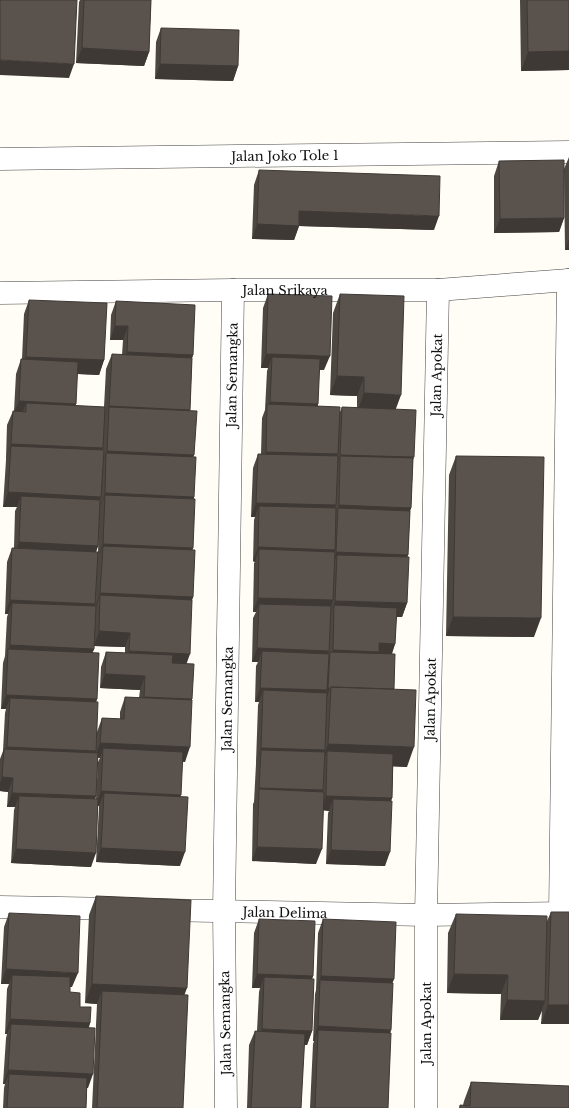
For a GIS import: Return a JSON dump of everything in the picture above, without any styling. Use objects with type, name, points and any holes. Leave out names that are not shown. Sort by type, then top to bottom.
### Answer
[{"type":"street","name":"Jalan Joko Tole 1","points":[[0,159],[569,152]]},
{"type":"street","name":"Jalan Srikaya","points":[[0,293],[233,290],[438,290],[568,280]]},
{"type":"street","points":[[565,913],[568,280]]},
{"type":"street","name":"Jalan Semangka","points":[[226,1108],[224,911],[233,290]]},
{"type":"street","name":"Jalan Apokat","points":[[426,1108],[426,915],[438,290]]},
{"type":"street","name":"Jalan Delima","points":[[0,907],[426,915],[565,913]]},
{"type":"building","points":[[0,0],[77,0],[74,64],[0,60]]},
{"type":"building","points":[[84,0],[151,0],[149,52],[82,48]]},
{"type":"building","points":[[527,0],[569,0],[569,51],[528,52]]},
{"type":"building","points":[[161,28],[239,30],[238,66],[160,64]]},
{"type":"building","points":[[564,160],[564,218],[500,219],[499,161]]},
{"type":"building","points":[[259,170],[440,176],[439,216],[299,211],[299,226],[257,224]]},
{"type":"building","points":[[268,294],[332,296],[330,356],[266,354]]},
{"type":"building","points":[[340,294],[404,296],[401,395],[364,393],[364,377],[337,376]]},
{"type":"building","points":[[29,300],[107,303],[104,360],[26,357]]},
{"type":"building","points":[[116,301],[195,305],[193,355],[127,352],[128,326],[115,326]]},
{"type":"building","points":[[112,354],[192,358],[190,410],[109,406]]},
{"type":"building","points":[[272,357],[320,359],[318,404],[270,402]]},
{"type":"building","points":[[21,359],[78,362],[76,404],[19,401]]},
{"type":"building","points":[[26,403],[105,407],[103,448],[11,444],[13,411],[26,412]]},
{"type":"building","points":[[267,404],[340,407],[338,454],[266,452]]},
{"type":"building","points":[[109,407],[197,411],[194,455],[107,451]]},
{"type":"building","points":[[342,407],[416,410],[414,457],[340,455]]},
{"type":"building","points":[[11,446],[104,450],[101,497],[8,492]]},
{"type":"building","points":[[106,453],[196,457],[194,497],[105,493]]},
{"type":"building","points":[[258,454],[338,456],[336,505],[256,503]]},
{"type":"building","points":[[340,456],[413,458],[411,508],[339,505]]},
{"type":"building","points":[[456,456],[544,457],[541,618],[453,617]]},
{"type":"building","points":[[105,495],[195,499],[193,548],[103,544]]},
{"type":"building","points":[[21,496],[100,500],[98,546],[19,542]]},
{"type":"building","points":[[259,506],[336,508],[335,550],[258,547]]},
{"type":"building","points":[[338,508],[410,511],[408,555],[336,552]]},
{"type":"building","points":[[103,546],[195,550],[193,597],[100,593]]},
{"type":"building","points":[[12,548],[98,552],[95,604],[10,600]]},
{"type":"building","points":[[259,549],[335,552],[333,600],[258,598]]},
{"type":"building","points":[[337,555],[409,557],[407,603],[335,601]]},
{"type":"building","points":[[100,595],[192,600],[190,654],[129,651],[130,633],[99,631]]},
{"type":"building","points":[[12,603],[96,606],[94,649],[10,645]]},
{"type":"building","points":[[259,604],[331,606],[329,651],[257,648]]},
{"type":"building","points":[[334,605],[397,608],[395,644],[379,643],[379,652],[333,650]]},
{"type":"building","points":[[8,649],[99,653],[97,699],[6,695]]},
{"type":"building","points":[[262,651],[329,654],[327,690],[260,688]]},
{"type":"building","points":[[106,652],[173,655],[172,663],[194,664],[192,699],[144,697],[145,676],[105,674]]},
{"type":"building","points":[[330,652],[395,654],[394,689],[328,688]]},
{"type":"building","points":[[331,687],[416,690],[414,747],[328,744]]},
{"type":"building","points":[[263,690],[327,693],[325,750],[261,748]]},
{"type":"building","points":[[125,697],[192,700],[190,747],[100,743],[102,718],[124,719]]},
{"type":"building","points":[[10,698],[98,702],[96,751],[7,747]]},
{"type":"building","points":[[103,748],[183,752],[181,795],[101,791]]},
{"type":"building","points":[[4,749],[98,753],[96,796],[12,793],[13,778],[2,777]]},
{"type":"building","points":[[261,750],[325,752],[323,790],[259,788]]},
{"type":"building","points":[[327,751],[393,754],[392,798],[326,796]]},
{"type":"building","points":[[259,789],[324,792],[322,849],[257,847]]},
{"type":"building","points":[[104,793],[188,797],[185,852],[101,848]]},
{"type":"building","points":[[19,796],[98,799],[96,853],[16,849]]},
{"type":"building","points":[[333,799],[392,801],[390,852],[331,850]]},
{"type":"building","points":[[96,896],[191,900],[187,988],[92,984]]},
{"type":"building","points":[[551,912],[569,912],[569,1005],[548,1005]]},
{"type":"building","points":[[9,913],[80,916],[78,973],[6,969]]},
{"type":"building","points":[[456,914],[547,916],[545,1001],[507,1000],[508,975],[454,974]]},
{"type":"building","points":[[259,919],[315,921],[313,976],[257,974]]},
{"type":"building","points":[[323,919],[396,922],[394,979],[321,976]]},
{"type":"building","points":[[12,975],[70,977],[70,992],[80,993],[80,1007],[91,1007],[90,1023],[10,1019]]},
{"type":"building","points":[[264,977],[314,979],[312,1031],[262,1029]]},
{"type":"building","points":[[320,980],[393,983],[391,1030],[318,1026]]},
{"type":"building","points":[[102,991],[188,995],[183,1108],[97,1108]]},
{"type":"building","points":[[11,1024],[95,1028],[93,1074],[8,1070]]},
{"type":"building","points":[[318,1030],[391,1033],[388,1108],[315,1108]]},
{"type":"building","points":[[255,1031],[305,1034],[301,1108],[251,1108]]},
{"type":"building","points":[[9,1074],[87,1078],[86,1108],[7,1108]]},
{"type":"building","points":[[471,1082],[569,1086],[569,1108],[460,1108],[460,1105],[470,1106]]}]
